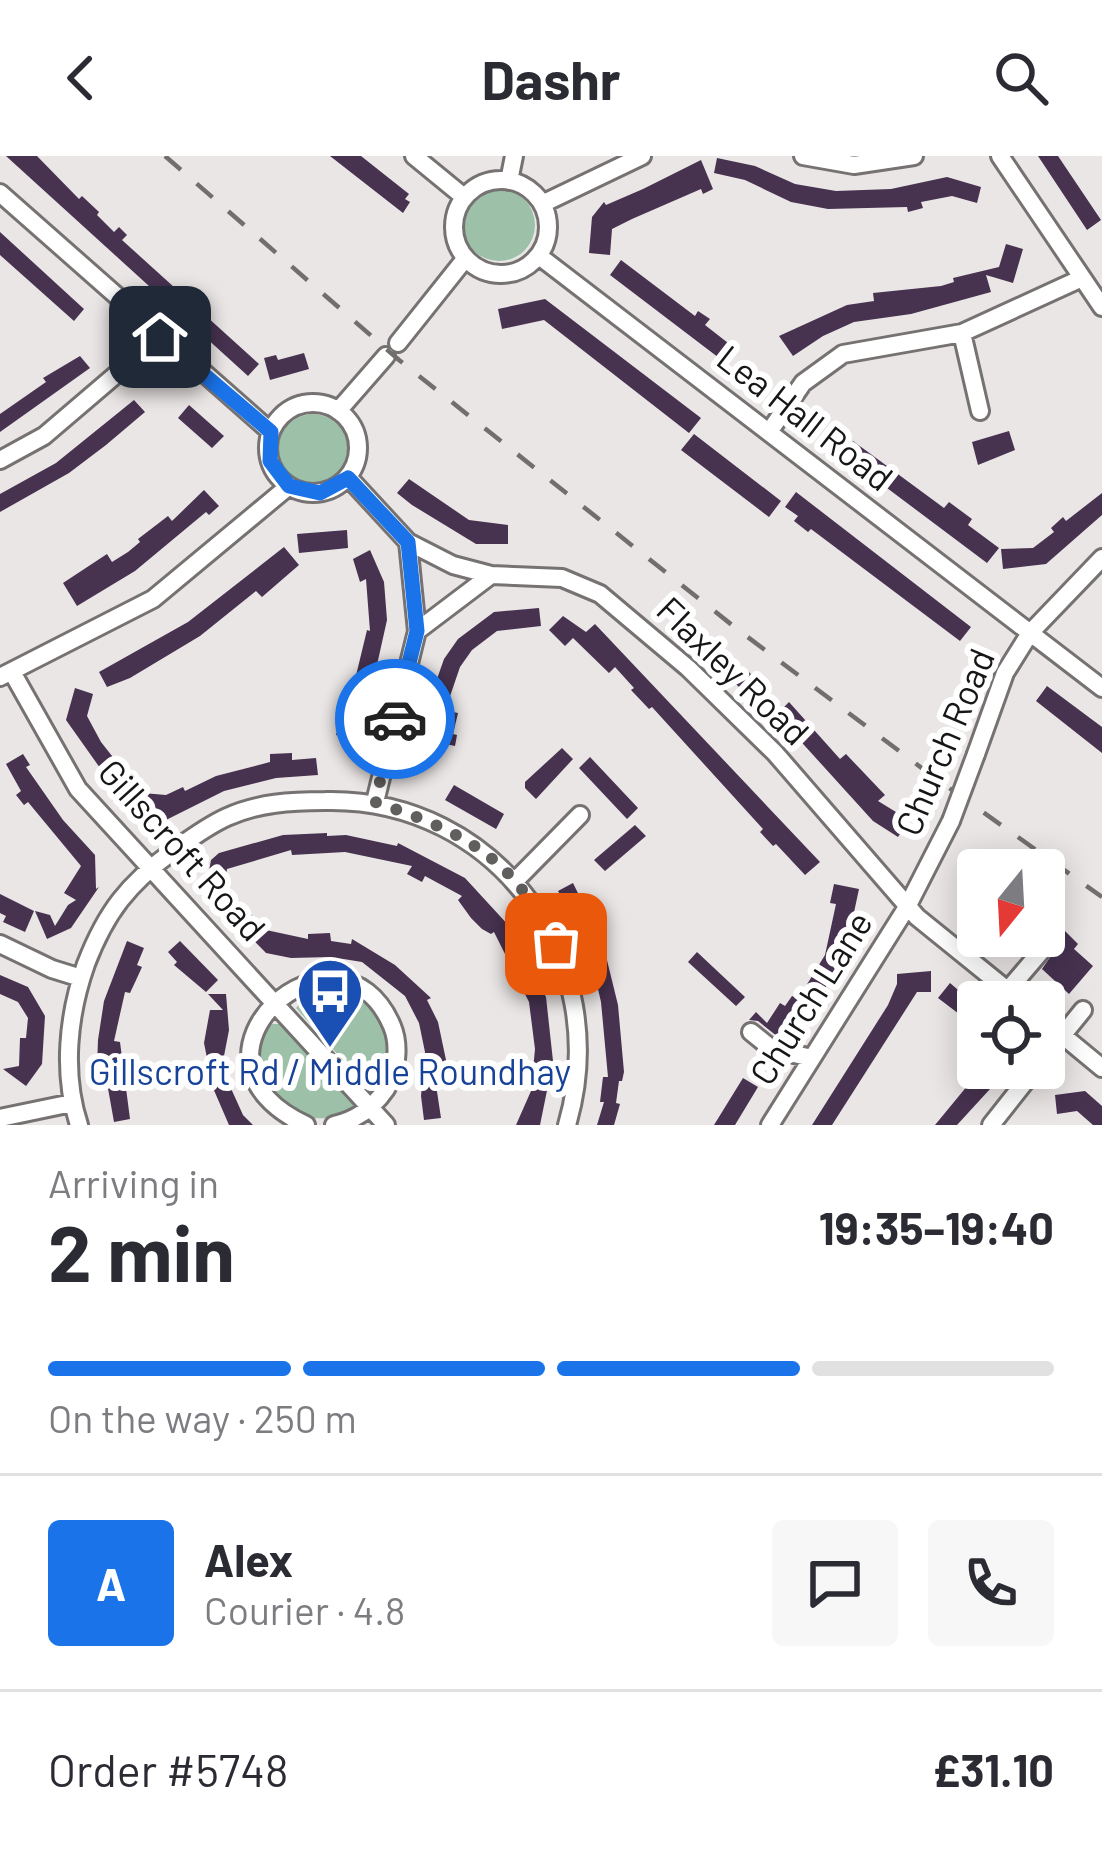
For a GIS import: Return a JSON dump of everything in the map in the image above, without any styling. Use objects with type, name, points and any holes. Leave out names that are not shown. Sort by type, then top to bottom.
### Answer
[{"type":"street","points":[[414,156],[464,197]]},
{"type":"street","points":[[508,181],[514,156]]},
{"type":"street","points":[[542,204],[642,156]]},
{"type":"street","points":[[803,156],[854,165],[904,157]]},
{"type":"street","points":[[1000,156],[1102,307]]},
{"type":"street","points":[[508,181],[522,185],[542,204],[548,222],[547,240],[539,256],[527,267],[495,274],[465,259],[453,228],[464,197],[477,186],[508,181]]},
{"type":"street","points":[[0,194],[271,432]]},
{"type":"street","name":"Lea Hall Road","points":[[539,256],[1102,688]]},
{"type":"street","points":[[338,411],[465,259]]},
{"type":"street","points":[[769,432],[803,383],[843,354],[962,333],[1082,278]]},
{"type":"street","points":[[962,333],[980,412]]},
{"type":"street","points":[[0,460],[44,436],[160,337]]},
{"type":"street","points":[[309,404],[338,411],[352,424],[357,461],[348,478],[320,493],[289,486],[270,461],[271,432],[294,408],[309,404]]},
{"type":"street","name":"Flaxley Road","points":[[348,478],[408,542],[453,565],[491,575],[562,578],[600,594],[688,668],[775,753],[907,907],[997,981]]},
{"type":"street","points":[[6,674],[153,599],[289,486]]},
{"type":"street","points":[[375,802],[417,631],[408,542]]},
{"type":"street","name":"Church Road","points":[[907,907],[951,821],[1005,673],[1030,633],[1102,558]]},
{"type":"street","points":[[417,631],[491,575]]},
{"type":"street","name":"Gillscroft Road","points":[[6,674],[78,789],[386,1125]]},
{"type":"street","points":[[79,1125],[72,1102],[70,1021],[96,938],[119,897],[198,833],[256,807],[314,801],[375,802],[414,815],[459,837],[515,880],[556,944],[569,974],[578,1070],[567,1125]]},
{"type":"street","points":[[515,880],[580,814]]},
{"type":"street","name":"Church Lane","points":[[770,1125],[907,907]]},
{"type":"street","points":[[0,944],[81,978]]},
{"type":"street","points":[[306,1125],[267,1100],[250,1064],[250,1046],[258,1024],[275,1003],[319,978],[356,986],[376,1000],[396,1035],[392,1079],[370,1108],[351,1121],[334,1125]]},
{"type":"street","points":[[1065,1032],[1083,1010]]},
{"type":"street","points":[[751,1031],[772,1048],[812,1058]]},
{"type":"street","points":[[1065,1037],[1102,1068]]},
{"type":"street","points":[[991,1125],[1019,1089]]},
{"type":"street","points":[[0,1118],[72,1102]]},
{"type":"green space","points":[[499,189],[524,200],[535,225],[524,250],[499,261],[474,250],[463,225],[474,200]]},
{"type":"green space","points":[[313,414],[338,424],[348,449],[338,474],[313,484],[288,474],[278,449],[288,424]]},
{"type":"green space","points":[[336,988],[363,1003],[380,1021],[388,1059],[387,1075],[379,1082],[364,1084],[296,1008],[312,991]]},
{"type":"green space","points":[[283,1024],[353,1097],[353,1108],[335,1117],[313,1118],[273,1100],[254,1054],[263,1030]]},
{"type":"building","points":[[6,156],[37,156],[79,199],[82,196],[99,212],[114,232],[119,227],[127,235],[122,240],[259,364],[248,376]]},
{"type":"building","points":[[330,156],[361,156],[409,194],[403,213]]},
{"type":"building","points":[[1038,156],[1058,156],[1101,220],[1087,230]]},
{"type":"building","points":[[717,158],[755,166],[795,184],[836,191],[891,189],[947,177],[981,187],[977,203],[952,196],[921,202],[923,208],[908,212],[907,207],[828,209],[791,202],[745,180],[714,173]]},
{"type":"building","points":[[701,160],[713,189],[703,194],[701,189],[612,229],[610,255],[589,253],[592,217],[604,202]]},
{"type":"building","points":[[0,232],[84,309],[74,321],[0,255]]},
{"type":"building","points":[[1006,244],[1023,249],[1013,283],[986,275],[991,292],[911,314],[854,322],[793,356],[779,336],[847,305],[874,301],[873,293],[941,286],[954,282],[953,278],[999,267]]},
{"type":"building","points":[[621,260],[695,316],[698,311],[710,319],[705,325],[737,350],[727,364],[610,275]]},
{"type":"building","points":[[545,299],[701,418],[689,433],[544,320],[502,329],[498,309]]},
{"type":"building","points":[[304,353],[309,369],[270,380],[264,358],[276,355],[278,360]]},
{"type":"building","points":[[80,356],[90,368],[0,432],[0,414],[46,382],[43,378]]},
{"type":"building","points":[[134,400],[145,412],[106,445],[69,473],[0,512],[0,494],[56,463]]},
{"type":"building","points":[[189,405],[224,436],[212,448],[178,418]]},
{"type":"building","points":[[1009,431],[1015,450],[978,465],[972,442]]},
{"type":"building","points":[[694,434],[781,501],[769,517],[681,450]]},
{"type":"building","points":[[853,441],[944,508],[949,502],[972,519],[968,525],[999,548],[987,563],[843,455]]},
{"type":"building","points":[[409,479],[469,520],[508,525],[508,544],[476,544],[412,505],[397,493]]},
{"type":"building","points":[[204,490],[219,506],[135,571],[77,606],[63,583],[107,554],[112,562],[128,552],[168,516],[172,521]]},
{"type":"building","points":[[796,492],[971,627],[960,641],[794,521],[798,516],[785,507]]},
{"type":"building","points":[[1102,493],[1102,515],[1046,564],[1003,569],[1001,549],[1033,548],[1054,532],[1051,528],[1063,517],[1066,521]]},
{"type":"building","points":[[347,530],[348,548],[299,553],[297,534]]},
{"type":"building","points":[[284,547],[299,565],[262,597],[256,591],[200,636],[107,687],[99,672],[188,622]]},
{"type":"building","points":[[370,550],[384,582],[387,620],[360,741],[336,735],[340,722],[345,724],[351,701],[344,699],[347,686],[353,688],[370,631],[366,579],[360,582],[353,559]]},
{"type":"building","points":[[539,608],[541,626],[497,631],[472,650],[460,667],[447,705],[447,711],[458,713],[455,746],[441,743],[438,757],[418,752],[444,659],[458,639],[494,612]]},
{"type":"building","points":[[563,616],[586,632],[595,624],[820,862],[805,875],[773,846],[760,832],[763,829],[631,690],[634,688],[615,667],[609,673],[573,638],[565,646],[549,630]]},
{"type":"building","points":[[748,671],[783,708],[789,702],[840,759],[846,754],[885,795],[878,801],[909,820],[898,837],[873,821],[785,724],[774,715],[770,719],[735,683]]},
{"type":"building","points":[[1047,686],[1102,727],[1102,753],[1036,701]]},
{"type":"building","points":[[75,688],[93,694],[87,716],[142,794],[127,806],[66,720]]},
{"type":"building","points":[[562,748],[573,759],[536,799],[525,782]]},
{"type":"building","points":[[292,753],[292,760],[316,758],[318,775],[276,778],[224,791],[164,821],[140,818],[143,793],[166,795],[183,787],[185,791],[216,776],[270,762],[270,754]]},
{"type":"building","points":[[23,754],[30,765],[26,767],[63,820],[95,855],[96,889],[99,887],[71,928],[47,939],[35,911],[50,915],[55,926],[76,900],[64,893],[81,866],[28,802],[24,805],[16,795],[21,791],[6,764]]},
{"type":"building","points":[[590,757],[638,808],[627,819],[579,768]]},
{"type":"building","points":[[454,785],[504,814],[496,829],[445,800]]},
{"type":"building","points":[[635,825],[646,836],[605,871],[594,860]]},
{"type":"building","points":[[327,833],[398,843],[465,878],[511,928],[546,997],[553,1061],[540,1125],[516,1125],[531,1091],[535,1049],[529,1002],[494,932],[482,929],[471,918],[458,900],[462,896],[425,876],[422,882],[407,874],[412,866],[345,852],[292,855],[291,850],[227,869],[223,891],[206,888],[211,860],[219,853],[283,835]]},
{"type":"building","points":[[573,883],[603,944],[618,1005],[624,1072],[614,1125],[597,1125],[604,1102],[600,1102],[603,1077],[608,1077],[601,1002],[589,950],[558,891]]},
{"type":"building","points":[[834,884],[859,889],[844,959],[792,1039],[778,1037],[758,1021],[749,1020],[756,1012],[767,1023],[780,1003],[785,1006],[792,996],[798,999],[825,955],[836,904],[830,903]]},
{"type":"building","points":[[231,893],[266,930],[308,939],[308,934],[330,933],[331,941],[351,944],[352,939],[395,965],[431,998],[427,1000],[438,1022],[446,1060],[445,1086],[436,1085],[441,1118],[424,1120],[425,1052],[419,1023],[405,996],[362,962],[266,953],[219,905]]},
{"type":"building","points":[[0,894],[34,911],[25,932],[3,922],[6,916],[0,913]]},
{"type":"building","points":[[1065,931],[1078,944],[1074,949],[1093,966],[1069,994],[1065,981],[1055,981],[1042,969],[1050,957],[1065,957]]},
{"type":"building","points":[[127,941],[144,948],[137,965],[142,967],[130,993],[125,992],[114,1041],[120,1042],[130,1119],[114,1122],[104,1066],[97,1066],[98,1040],[104,1001]]},
{"type":"building","points":[[180,941],[218,980],[206,992],[174,965],[177,962],[168,952]]},
{"type":"building","points":[[697,952],[745,997],[736,1006],[688,962]]},
{"type":"building","points":[[931,971],[931,992],[917,992],[832,1125],[812,1125],[888,1005],[897,974]]},
{"type":"building","points":[[0,975],[28,987],[45,1016],[42,1064],[26,1086],[3,1069],[19,1066],[20,1038],[26,1038],[28,1018],[18,1002],[0,994]]},
{"type":"building","points":[[950,983],[957,989],[957,1012],[938,998]]},
{"type":"building","points":[[208,994],[226,994],[229,1030],[224,1056],[229,1084],[253,1125],[229,1125],[213,1088],[204,1043],[210,1010],[223,1010]]},
{"type":"building","points":[[743,1078],[758,1087],[735,1125],[714,1125]]},
{"type":"building","points":[[965,1089],[990,1089],[957,1125],[935,1125]]},
{"type":"building","points":[[1085,1091],[1102,1106],[1102,1125],[1093,1125],[1077,1111],[1057,1114],[1055,1095]]},
{"type":"railway","points":[[165,156],[399,360],[737,629],[1102,897]]},
{"type":"way so far","points":[[395,719],[375,802],[414,815],[474,845],[515,880],[556,944]]},
{"type":"place","name":"Gillscroft Rd / Middle Roundhay","points":[[330,1050]]},
{"type":"route","points":[[160,337],[271,432],[270,461],[289,486],[320,493],[348,478],[408,542],[417,631],[395,719]]}]
